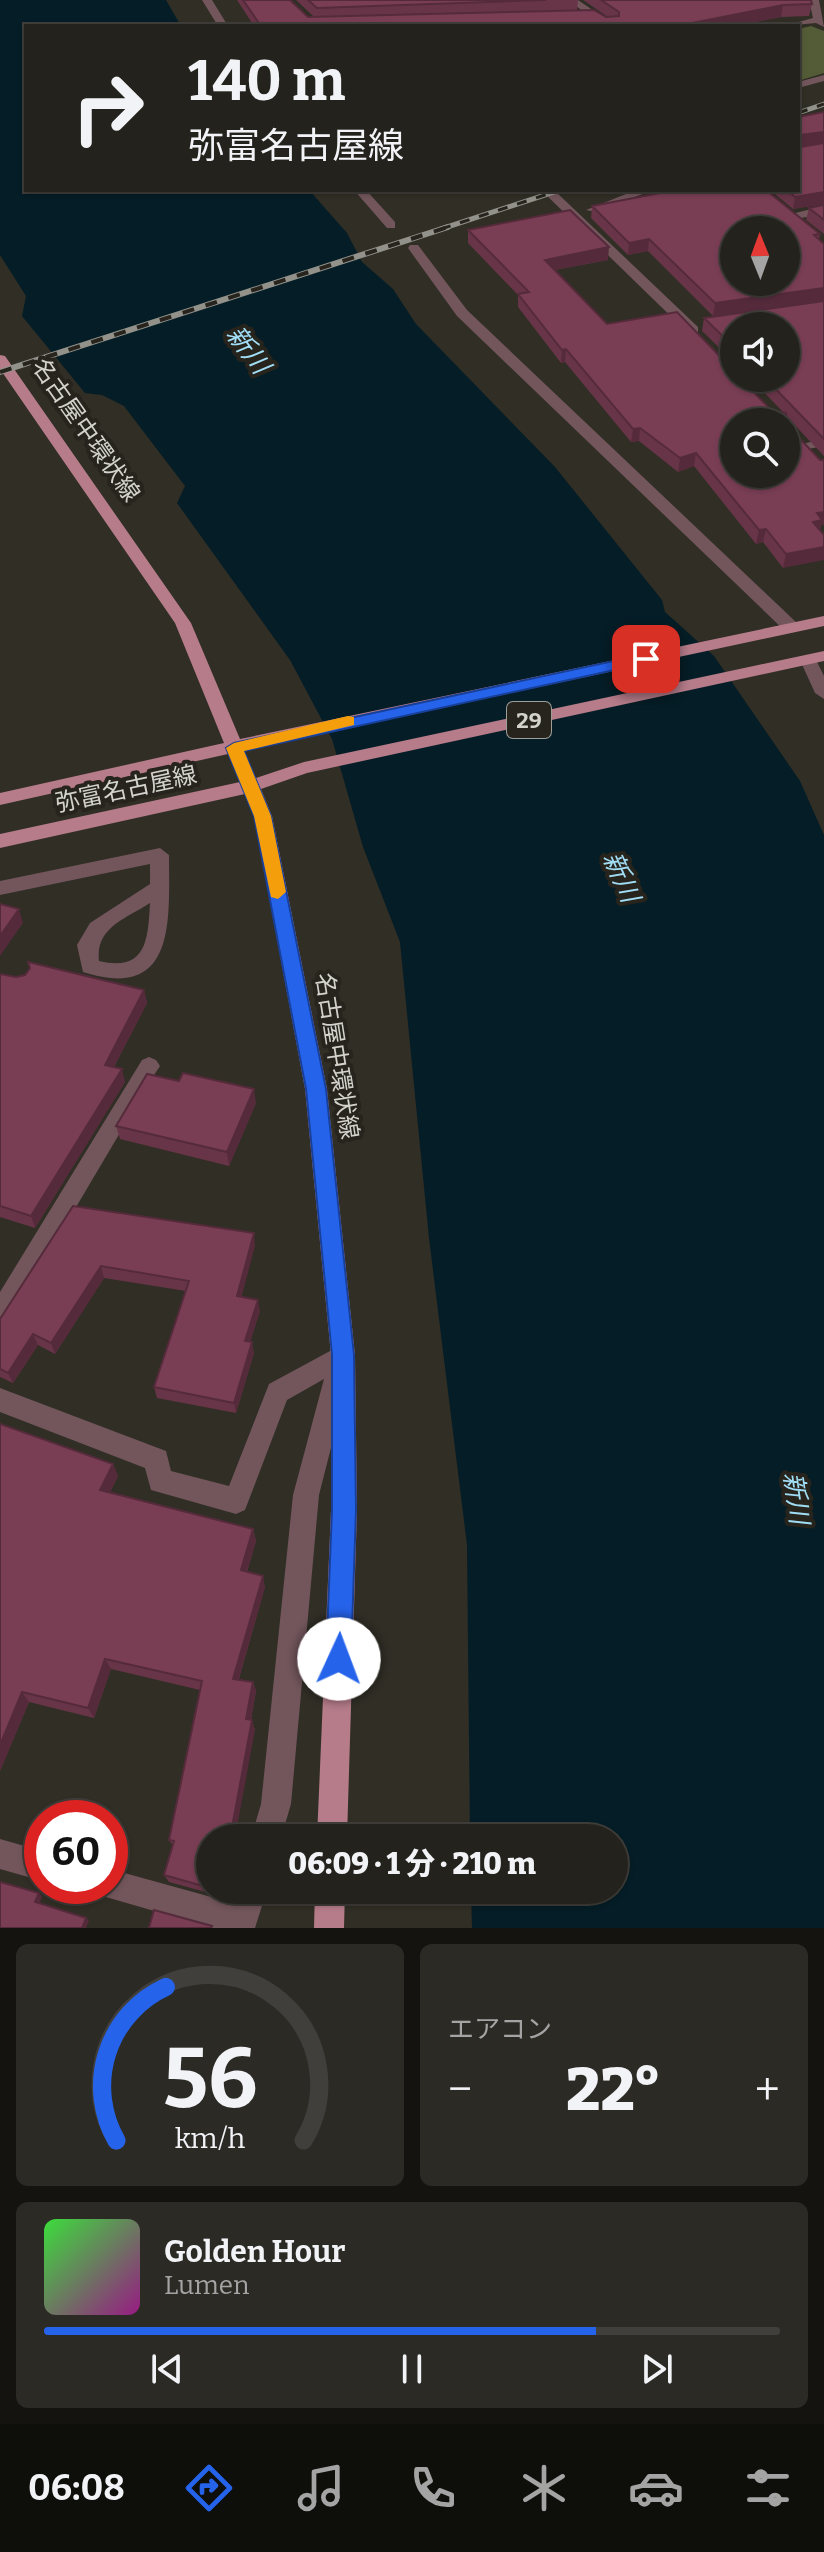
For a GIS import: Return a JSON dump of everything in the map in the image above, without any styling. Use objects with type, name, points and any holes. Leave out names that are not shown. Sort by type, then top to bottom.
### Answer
[{"type":"main road","name":"名古屋中環状線","points":[[0,359],[183,623],[263,816],[316,1089],[343,1355],[344,1510],[333,1824]]},
{"type":"main road","name":"弥富名古屋線","points":[[0,799],[289,734],[824,621]]},
{"type":"main road","name":"弥富名古屋線","points":[[0,841],[251,786],[304,768],[816,658]]},
{"type":"main road","points":[[329,1928],[330,1904]]},
{"type":"street","points":[[207,0],[222,24]]},
{"type":"street","points":[[572,0],[608,24]]},
{"type":"street","points":[[800,25],[821,22],[814,0]]},
{"type":"street","points":[[580,17],[596,16]]},
{"type":"street","points":[[800,84],[824,78]]},
{"type":"street","points":[[362,192],[391,225]]},
{"type":"street","points":[[549,192],[707,345]]},
{"type":"street","points":[[577,216],[642,192]]},
{"type":"street","points":[[801,225],[784,211],[824,210]]},
{"type":"street","points":[[414,248],[462,313],[791,627]]},
{"type":"street","points":[[689,326],[704,324]]},
{"type":"street","points":[[804,447],[824,442]]},
{"type":"street","points":[[816,658],[824,693]]},
{"type":"street","points":[[0,888],[160,855],[159,888],[155,949],[147,963],[131,974],[109,974],[90,967],[87,945],[97,928],[159,888]]},
{"type":"street","points":[[0,1314],[149,1066]]},
{"type":"street","points":[[0,1400],[157,1460],[160,1481],[236,1501],[278,1392],[343,1355]]},
{"type":"street","points":[[270,1824],[276,1804],[306,1495],[343,1355]]},
{"type":"street","points":[[0,1854],[24,1861]]},
{"type":"street","points":[[128,1889],[243,1921],[248,1904]]},
{"type":"green space","points":[[811,26],[824,31],[824,73],[800,80],[800,29]]},
{"type":"water","name":"新川","points":[[0,0],[166,0],[180,24],[24,24],[24,192],[311,192],[347,233],[362,262],[393,289],[416,324],[555,467],[662,600],[665,612],[714,656],[800,781],[824,835],[824,1928],[472,1928],[471,1904],[628,1904],[628,1824],[470,1824],[467,1545],[429,1238],[400,942],[363,847],[332,739],[290,660],[177,503],[185,486],[124,406],[102,395],[85,393],[22,316],[26,296],[0,255]]},
{"type":"building","points":[[243,0],[290,0],[308,17],[594,10],[606,17],[619,16],[619,12],[601,0],[811,0],[812,4],[783,5],[687,24],[260,24]]},
{"type":"building","points":[[308,0],[546,0],[317,8]]},
{"type":"building","points":[[824,112],[824,132],[800,135],[800,117]]},
{"type":"building","points":[[824,143],[824,192],[795,197],[789,192],[800,192],[801,147]]},
{"type":"building","points":[[666,192],[768,192],[798,216],[720,216],[720,296],[766,296],[715,303],[649,239],[629,243],[592,206]]},
{"type":"building","points":[[824,205],[824,220],[809,208]]},
{"type":"building","points":[[570,210],[609,247],[545,260],[607,324],[677,312],[720,357],[720,392],[754,392],[769,408],[720,408],[720,482],[696,453],[680,458],[640,428],[633,429],[566,349],[562,350],[518,294],[529,292],[468,230]]},
{"type":"building","points":[[800,218],[820,234],[814,235],[824,244],[824,288],[800,291]]},
{"type":"building","points":[[824,301],[824,439],[800,414],[800,408],[794,408],[779,392],[800,392],[800,312],[746,312]]},
{"type":"building","points":[[720,316],[720,333],[704,318]]},
{"type":"building","points":[[800,439],[820,460],[824,460],[824,512],[817,513],[822,520],[813,522],[824,535],[824,547],[786,554],[766,529],[759,530],[725,488],[800,488]]},
{"type":"building","points":[[0,904],[19,909],[0,936]]},
{"type":"building","points":[[28,962],[144,990],[105,1065],[122,1069],[31,1216],[0,1206],[0,974],[25,975],[30,968]]},
{"type":"building","points":[[183,1073],[254,1089],[227,1152],[116,1126],[147,1074],[179,1081]]},
{"type":"building","points":[[73,1206],[254,1233],[237,1296],[258,1300],[245,1341],[252,1342],[234,1403],[154,1387],[189,1281],[101,1266],[51,1343],[33,1334],[8,1373],[0,1369],[0,1319]]},
{"type":"building","points":[[0,1424],[113,1464],[100,1490],[253,1529],[241,1570],[263,1576],[233,1679],[253,1682],[246,1719],[252,1720],[233,1824],[196,1824],[196,1884],[164,1875],[174,1841],[169,1840],[202,1681],[105,1659],[88,1708],[22,1692],[0,1745]]},
{"type":"building","points":[[0,1882],[24,1889],[24,1904],[41,1904],[86,1918],[82,1928],[0,1928]]},
{"type":"building","points":[[154,1910],[212,1926],[149,1928]]},
{"type":"railway","points":[[800,112],[824,104]]},
{"type":"railway","points":[[441,229],[554,192]]},
{"type":"railway","points":[[0,372],[448,227]]},
{"type":"slow traffic","points":[[278,892],[263,816],[234,748],[348,721]]},
{"type":"route","points":[[339,1659],[344,1510],[343,1355],[316,1089],[263,816],[234,748],[646,659]]}]
